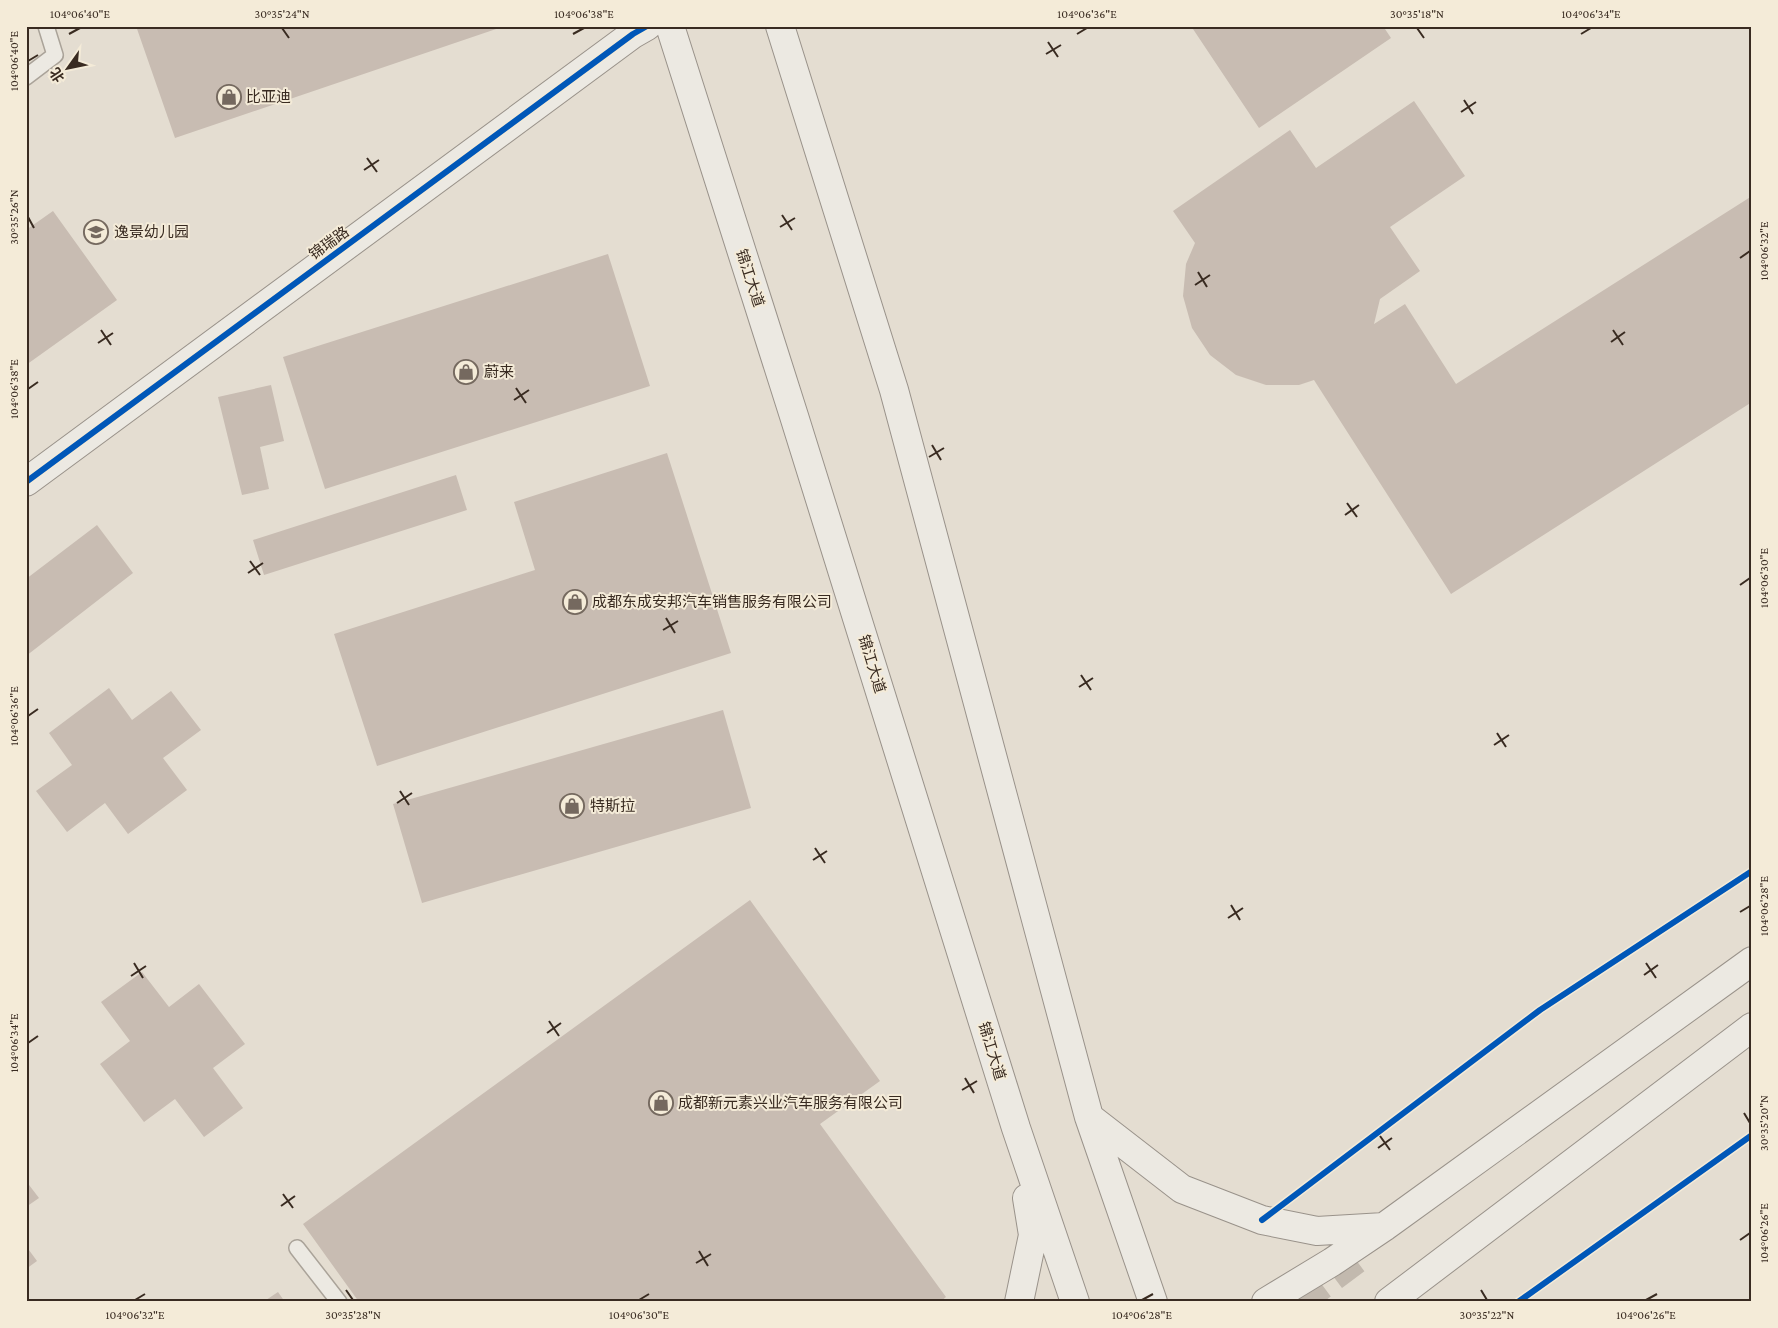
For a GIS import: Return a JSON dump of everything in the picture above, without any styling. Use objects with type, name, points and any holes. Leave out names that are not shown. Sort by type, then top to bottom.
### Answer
[{"type":"main road","name":"锦瑞路","points":[[26,482],[617,46],[647,26]]},
{"type":"main road","name":"锦江大道","points":[[670,26],[800,435],[1016,1128],[1075,1302]]},
{"type":"main road","points":[[780,26],[894,390],[1089,1117],[1153,1302]]},
{"type":"main road","points":[[1266,1302],[1332,1262],[1384,1227],[1752,961]]},
{"type":"main road","points":[[1390,1302],[1752,1027]]},
{"type":"main road","points":[[1089,1117],[1182,1189],[1262,1220],[1317,1231],[1384,1227]]},
{"type":"main road","points":[[1016,1128],[1033,1235],[1018,1302]]},
{"type":"lane","points":[[26,77],[55,55],[46,26]]},
{"type":"lane","points":[[297,1248],[339,1302]]},
{"type":"building","name":"比亚迪","points":[[136,26],[502,26],[502,27],[175,138]]},
{"type":"building","points":[[1191,26],[1383,26],[1391,38],[1259,128]]},
{"type":"building","points":[[1414,101],[1465,176],[1390,227],[1420,271],[1380,299],[1374,324],[1405,304],[1456,384],[1752,196],[1752,402],[1451,594],[1314,380],[1299,385],[1266,385],[1236,375],[1210,355],[1192,328],[1183,296],[1186,264],[1195,243],[1173,211],[1290,130],[1316,168]]},
{"type":"building","points":[[53,211],[117,300],[26,365],[26,230]]},
{"type":"building","name":"蔚来","points":[[608,254],[650,386],[325,489],[283,357]]},
{"type":"building","points":[[271,385],[284,441],[260,447],[269,489],[242,495],[218,397]]},
{"type":"building","name":"成都东成安邦汽车销售服务有限公司","points":[[667,453],[731,653],[377,766],[334,634],[535,570],[514,502]]},
{"type":"building","points":[[456,475],[467,510],[264,575],[253,540]]},
{"type":"building","points":[[97,525],[133,573],[26,656],[26,579]]},
{"type":"building","points":[[109,688],[132,720],[171,691],[201,730],[163,758],[187,790],[128,834],[105,803],[67,832],[36,791],[72,765],[49,733]]},
{"type":"building","name":"特斯拉","points":[[723,710],[751,808],[422,903],[393,804]]},
{"type":"building","name":"成都新元素兴业汽车服务有限公司","points":[[750,900],[880,1081],[820,1124],[946,1297],[940,1302],[359,1302],[303,1224]]},
{"type":"building","points":[[142,972],[169,1007],[199,984],[245,1044],[213,1068],[243,1108],[204,1137],[175,1099],[144,1122],[100,1064],[130,1041],[101,1002]]},
{"type":"building","points":[[26,1181],[39,1198],[26,1207]]},
{"type":"building","points":[[26,1246],[37,1261],[26,1269]]},
{"type":"building","points":[[278,1292],[285,1302],[263,1302]]},
{"type":"tunnel","points":[[1300,1302],[1360,1257]]},
{"type":"cycle path","points":[[26,482],[633,34],[647,26]]},
{"type":"cycle path","points":[[1262,1220],[1540,1010],[1752,871]]},
{"type":"cycle path","points":[[1518,1302],[1752,1135]]},
{"type":"place","name":"比亚迪","points":[[229,97]]},
{"type":"place","name":"逸景幼儿园","points":[[96,232]]},
{"type":"place","name":"蔚来","points":[[466,372]]},
{"type":"place","name":"成都东成安邦汽车销售服务有限公司","points":[[575,602]]},
{"type":"place","name":"特斯拉","points":[[572,806]]},
{"type":"place","name":"成都新元素兴业汽车服务有限公司","points":[[661,1103]]}]
